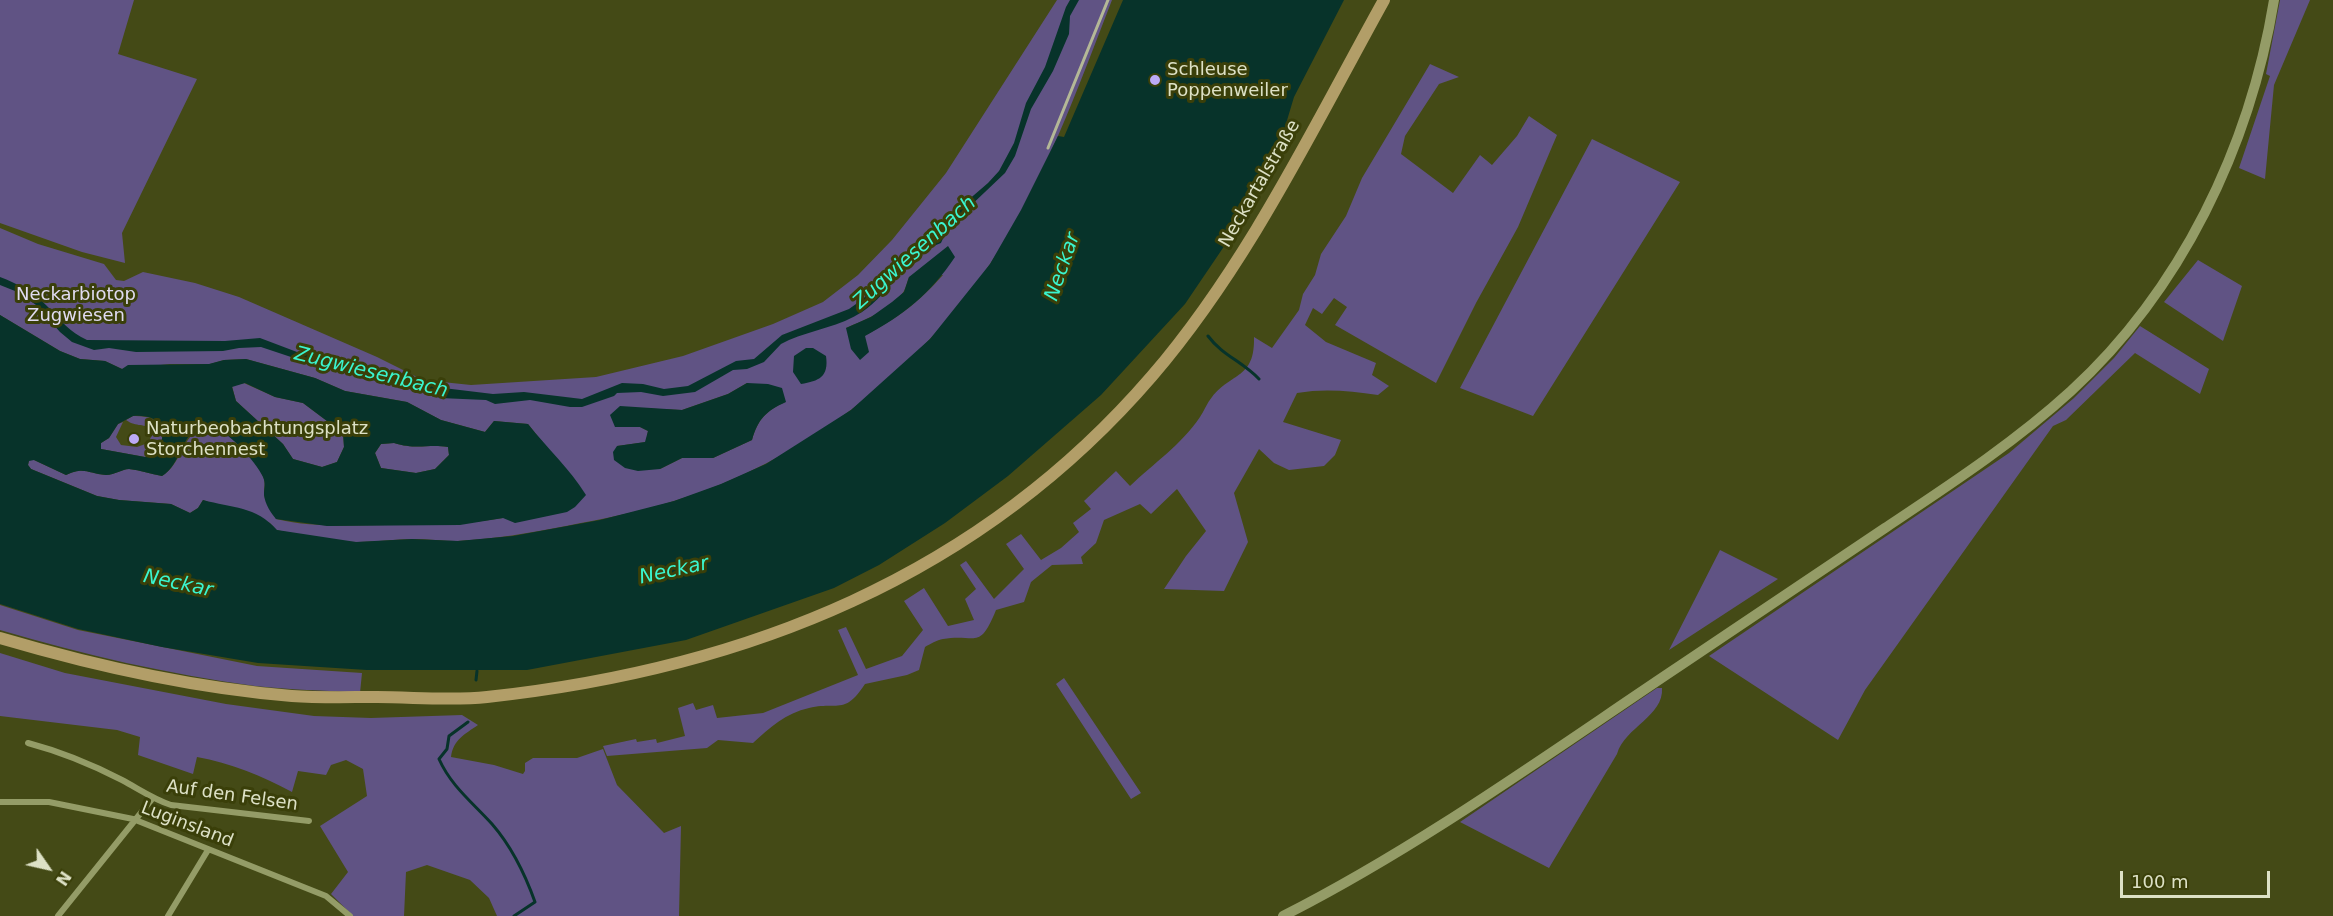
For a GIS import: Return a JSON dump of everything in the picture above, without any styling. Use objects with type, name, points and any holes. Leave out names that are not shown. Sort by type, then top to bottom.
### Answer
[{"type":"main road","name":"Neckartalstraße","points":[[0,638],[62,656],[194,684],[295,696],[486,697],[560,688],[675,664],[758,640],[828,614],[936,558],[971,536],[1070,460],[1101,431],[1152,376],[1232,268],[1287,177],[1384,0]]},
{"type":"street","points":[[1283,916],[1419,838],[1695,656],[1966,473],[2038,420],[2072,390],[2149,303],[2203,217],[2226,170],[2244,123],[2265,52],[2274,0]]},
{"type":"street","name":"Auf den Felsen","points":[[28,743],[70,755],[152,799],[171,806],[309,821]]},
{"type":"street","name":"Auf den Felsen","points":[[58,916],[152,799]]},
{"type":"street","name":"Luginsland","points":[[0,802],[49,802],[134,819],[326,896],[350,916]]},
{"type":"street","points":[[168,916],[208,850]]},
{"type":"green space","points":[[0,0],[134,0],[118,54],[197,79],[122,233],[125,263],[82,252],[0,223]]},
{"type":"green space","name":"Neckarbiotop Zugwiesen","points":[[1057,0],[1112,0],[1058,136],[1027,202],[990,264],[960,304],[927,342],[852,410],[810,438],[766,463],[721,484],[647,509],[525,533],[457,541],[413,539],[348,542],[276,530],[270,523],[203,500],[198,508],[190,513],[171,504],[97,496],[31,469],[28,465],[29,460],[34,460],[66,475],[82,471],[109,475],[129,469],[162,476],[173,466],[192,434],[206,426],[225,433],[235,441],[259,469],[265,483],[264,494],[267,504],[276,519],[304,524],[431,525],[503,518],[548,449],[528,424],[494,421],[485,432],[441,420],[407,402],[345,391],[315,378],[246,359],[224,360],[210,364],[170,364],[122,369],[105,361],[80,359],[60,351],[0,315],[0,228],[38,244],[104,264],[116,280],[124,281],[143,272],[195,283],[239,297],[377,357],[423,380],[471,385],[596,377],[683,356],[773,324],[823,302],[858,275],[892,240],[946,173]],"holes":[[[943,275],[907,309],[864,336],[846,328],[893,303],[904,291],[909,277]],[[747,383],[785,402],[764,416],[752,440],[713,458],[682,458],[660,469],[617,446],[646,442],[648,431],[640,427],[635,408],[682,410],[728,394]]]},
{"type":"green space","points":[[2280,0],[2310,0],[2274,85],[2265,179],[2239,168],[2270,76],[2266,74]]},
{"type":"green space","points":[[1430,64],[1459,77],[1439,84],[1405,136],[1401,154],[1453,193],[1480,155],[1492,165],[1517,136],[1529,116],[1557,135],[1518,227],[1476,303],[1436,383],[1335,325],[1347,307],[1334,298],[1322,314],[1313,308],[1305,325],[1326,342],[1376,363],[1372,375],[1389,386],[1378,395],[1338,391],[1297,393],[1283,422],[1341,440],[1335,455],[1324,466],[1289,470],[1274,463],[1259,449],[1234,493],[1248,542],[1224,591],[1164,589],[1206,531],[1177,489],[1151,514],[1140,504],[1104,520],[1096,543],[1081,557],[1083,564],[1052,565],[1031,582],[1024,602],[996,610],[980,636],[943,639],[925,647],[919,670],[907,675],[865,684],[858,694],[846,704],[819,706],[793,713],[753,743],[718,740],[707,748],[607,756],[603,746],[636,739],[637,742],[656,739],[657,743],[685,736],[678,708],[693,703],[696,710],[713,705],[717,718],[763,713],[858,675],[838,630],[846,627],[866,669],[902,656],[923,630],[904,601],[924,588],[948,626],[974,620],[965,599],[976,589],[960,565],[966,561],[994,599],[1024,569],[1006,544],[1021,534],[1041,560],[1061,548],[1079,532],[1073,523],[1091,509],[1084,501],[1116,471],[1130,486],[1185,436],[1212,397],[1241,373],[1251,361],[1254,337],[1272,348],[1299,310],[1303,294],[1315,275],[1321,254],[1346,216],[1362,178]]},
{"type":"green space","points":[[1592,139],[1680,182],[1533,416],[1460,388]]},
{"type":"green space","points":[[2198,260],[2242,286],[2223,341],[2164,302]]},
{"type":"green space","points":[[2140,326],[2209,369],[2200,394],[2135,353],[2066,420],[2053,426],[1865,690],[1838,740],[1709,656],[2009,453],[2074,398],[2114,358]]},
{"type":"green space","points":[[244,383],[275,397],[303,403],[343,433],[344,447],[337,462],[322,467],[293,459],[283,444],[236,401],[232,386]]},
{"type":"green space","points":[[133,416],[150,418],[160,426],[162,438],[156,455],[145,457],[101,449],[101,443],[109,438],[118,424],[123,422],[116,437],[121,445],[137,447],[148,443],[154,431],[126,420]]},
{"type":"green space","points":[[394,443],[409,446],[448,447],[449,455],[435,469],[416,473],[381,468],[375,453],[381,444]]},
{"type":"green space","points":[[1720,550],[1778,579],[1669,650]]},
{"type":"green space","points":[[0,605],[78,630],[257,666],[362,673],[360,693],[255,686],[158,670],[95,656],[0,630]]},
{"type":"green space","points":[[0,653],[65,673],[226,704],[314,716],[371,718],[462,715],[478,725],[457,742],[451,757],[494,765],[523,774],[525,763],[533,758],[577,758],[603,749],[617,785],[664,833],[681,826],[679,916],[497,916],[489,898],[470,880],[427,865],[406,872],[404,916],[353,916],[331,894],[348,872],[320,826],[367,796],[363,769],[346,760],[331,765],[326,775],[298,771],[292,792],[222,763],[197,757],[193,774],[138,755],[140,737],[117,730],[0,716]]},
{"type":"green space","points":[[1064,678],[1141,793],[1131,799],[1056,684]]},
{"type":"green space","points":[[1657,688],[1662,688],[1657,706],[1621,745],[1549,868],[1460,822]]},
{"type":"water","name":"Zugwiesenbach","points":[[1070,0],[1079,0],[1070,16],[1069,34],[1053,71],[1031,109],[1015,156],[1005,173],[965,211],[965,217],[957,219],[941,243],[918,256],[882,295],[854,317],[789,340],[781,344],[764,362],[747,369],[733,370],[695,392],[663,396],[641,392],[617,393],[582,407],[530,400],[495,404],[486,400],[440,398],[408,387],[357,377],[346,370],[306,362],[261,347],[223,351],[136,352],[109,348],[94,350],[72,342],[36,305],[20,293],[0,285],[0,277],[26,289],[43,302],[70,329],[87,340],[225,341],[260,338],[297,352],[362,366],[435,387],[493,394],[524,392],[582,399],[622,383],[643,384],[664,389],[688,386],[736,361],[754,359],[782,335],[849,309],[863,299],[895,263],[988,183],[999,171],[1014,143],[1026,103],[1045,67]]},
{"type":"water","name":"Neckar","points":[[1123,0],[1344,0],[1294,97],[1285,127],[1264,176],[1227,242],[1185,304],[1101,395],[1008,476],[945,523],[879,565],[834,588],[686,640],[527,670],[367,670],[258,663],[162,647],[78,629],[0,604],[0,315],[60,351],[80,359],[105,361],[122,369],[128,365],[209,364],[224,360],[246,359],[315,378],[345,391],[407,402],[441,420],[485,432],[494,421],[528,424],[566,467],[586,495],[567,512],[515,523],[503,518],[460,525],[327,526],[276,519],[266,502],[263,477],[253,461],[227,435],[209,426],[201,426],[194,430],[173,465],[162,476],[129,469],[109,475],[82,471],[66,475],[34,460],[29,461],[28,465],[31,469],[97,496],[171,504],[190,513],[198,508],[203,500],[252,512],[261,516],[277,530],[356,542],[412,539],[458,541],[513,536],[600,520],[674,501],[721,484],[766,464],[851,410],[930,339],[990,264],[1021,210],[1058,136],[1064,137]],"holes":[[[245,383],[275,397],[303,403],[343,433],[344,447],[337,462],[322,467],[293,459],[283,444],[236,401],[232,387]],[[133,416],[143,416],[156,421],[162,431],[156,455],[145,457],[101,449],[101,443],[109,438],[118,424]],[[381,444],[448,447],[449,455],[435,469],[416,473],[381,468],[375,453]]]},
{"type":"water","points":[[948,246],[955,257],[946,270],[926,293],[904,312],[865,336],[869,352],[860,360],[851,349],[846,328],[871,317],[892,302],[904,292],[909,277]]},
{"type":"water","points":[[806,348],[813,348],[826,356],[827,363],[821,377],[801,384],[793,372],[794,356]]},
{"type":"water","points":[[747,383],[768,384],[782,388],[786,402],[764,416],[752,440],[713,458],[682,458],[660,469],[638,471],[625,468],[614,460],[613,452],[617,446],[645,442],[648,431],[640,427],[615,427],[610,415],[620,406],[682,410],[728,394]]},
{"type":"waterway","points":[[1208,336],[1259,379]]},
{"type":"waterway","points":[[476,680],[477,671]]},
{"type":"waterway","points":[[468,722],[449,736],[447,749],[439,759],[456,786],[499,833],[512,851],[522,871],[535,902],[514,916]]},
{"type":"railway","points":[[1048,148],[1108,0]]},
{"type":"place","name":"Schleuse Poppenweiler","points":[[1155,80]]},
{"type":"place","name":"Naturbeobachtungsplatz Storchennest","points":[[134,439]]}]
